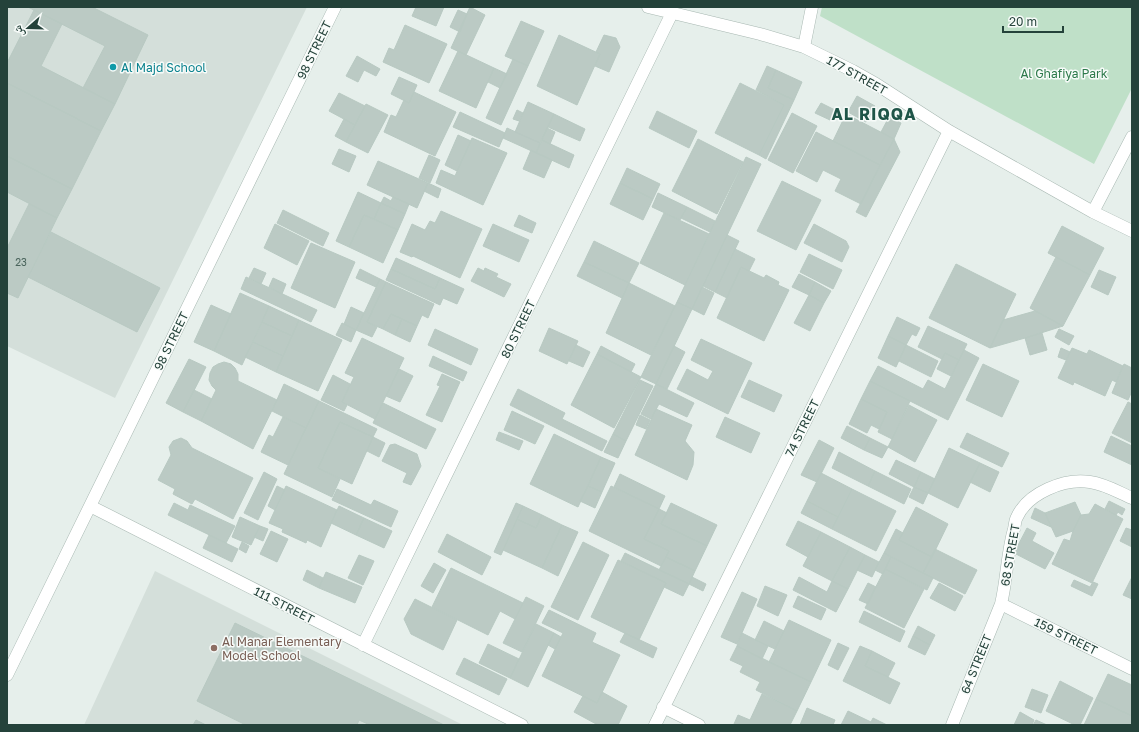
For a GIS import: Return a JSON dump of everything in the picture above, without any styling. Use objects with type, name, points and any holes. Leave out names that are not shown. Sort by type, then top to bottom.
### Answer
[{"type":"street","name":"98 STREET","points":[[7,675],[10,662],[90,506],[335,7]]},
{"type":"street","name":"177 STREET","points":[[648,7],[760,34],[804,47],[853,71],[949,131],[1093,212],[1132,231]]},
{"type":"street","points":[[804,47],[812,7]]},
{"type":"street","name":"80 STREET","points":[[363,645],[672,13]]},
{"type":"street","name":"74 STREET","points":[[655,725],[949,131]]},
{"type":"street","points":[[1093,212],[1132,137]]},
{"type":"street","name":"68 STREET","points":[[1001,604],[1012,536],[1017,517],[1026,504],[1040,493],[1057,485],[1072,481],[1090,482],[1108,486],[1132,498]]},
{"type":"street","name":"111 STREET","points":[[90,506],[522,725]]},
{"type":"street","name":"159 STREET","points":[[1001,604],[1132,669]]},
{"type":"street","name":"64 STREET","points":[[952,725],[1001,604]]},
{"type":"street","points":[[663,707],[699,725]]},
{"type":"shaded area","points":[[7,7],[307,7],[115,398],[7,346]]},
{"type":"shaded area","name":"Al Manar Elementary Model School","points":[[155,571],[463,725],[84,725]]},
{"type":"green space","name":"Al Ghafiya Park","points":[[822,7],[1132,7],[1132,88],[1094,164],[820,16]]},
{"type":"building","name":"Al Majd School","points":[[28,7],[92,7],[148,35],[115,104],[83,88],[105,46]]},
{"type":"building","points":[[416,7],[444,7],[436,26],[412,16]]},
{"type":"building","points":[[470,7],[485,15],[466,55],[451,48]]},
{"type":"building","points":[[34,10],[62,24],[41,66],[115,104],[101,131],[7,83],[7,63]]},
{"type":"building","points":[[458,10],[467,14],[460,32],[450,27]]},
{"type":"building","points":[[521,21],[544,31],[528,66],[505,56]]},
{"type":"building","points":[[405,25],[447,44],[429,83],[383,62],[389,48],[394,50]]},
{"type":"building","points":[[559,35],[600,54],[577,105],[537,86]]},
{"type":"building","points":[[604,35],[616,38],[620,47],[609,72],[595,66],[600,54],[596,52]]},
{"type":"building","points":[[458,51],[494,68],[476,108],[439,91]]},
{"type":"building","points":[[357,56],[380,69],[376,76],[364,70],[358,82],[346,76]]},
{"type":"building","points":[[513,59],[528,66],[501,125],[486,118]]},
{"type":"building","points":[[767,66],[776,70],[768,88],[794,100],[766,159],[759,155],[784,105],[756,90]]},
{"type":"building","points":[[494,68],[507,74],[500,88],[488,82]]},
{"type":"building","points":[[776,70],[802,82],[794,100],[768,88]]},
{"type":"building","points":[[399,77],[417,85],[409,103],[391,94]]},
{"type":"building","points":[[7,83],[101,131],[72,189],[7,156]]},
{"type":"building","points":[[740,83],[784,105],[759,155],[715,133]]},
{"type":"building","points":[[414,92],[456,112],[435,156],[384,132],[391,115],[396,117],[404,100],[409,103]]},
{"type":"building","points":[[339,93],[365,106],[355,125],[329,111]]},
{"type":"building","points":[[857,96],[875,106],[866,122],[848,112]]},
{"type":"building","points":[[528,102],[554,114],[540,143],[515,132]]},
{"type":"building","points":[[821,103],[835,110],[830,120],[815,113]]},
{"type":"building","points":[[366,104],[388,115],[368,153],[346,142]]},
{"type":"building","points":[[517,110],[523,113],[519,121],[513,119]]},
{"type":"building","points":[[657,111],[697,131],[689,148],[649,128]]},
{"type":"building","points":[[460,112],[505,133],[499,147],[453,127]]},
{"type":"building","points":[[792,113],[817,126],[793,173],[768,160]]},
{"type":"building","points":[[554,114],[585,129],[580,141],[548,127]]},
{"type":"building","points":[[846,114],[894,139],[880,165],[833,141]]},
{"type":"building","points":[[889,117],[901,123],[894,139],[881,132]]},
{"type":"building","points":[[344,119],[355,125],[346,142],[335,136]]},
{"type":"building","points":[[507,128],[540,143],[536,153],[503,138]]},
{"type":"building","points":[[547,128],[555,132],[550,144],[542,140]]},
{"type":"building","points":[[816,132],[880,165],[861,204],[835,191],[841,179],[823,170],[817,182],[796,171]]},
{"type":"building","points":[[458,135],[471,141],[457,171],[445,165]]},
{"type":"building","points":[[472,138],[507,153],[483,205],[436,183],[441,170],[455,176]]},
{"type":"building","points":[[698,139],[743,162],[717,214],[672,191]]},
{"type":"building","points":[[894,139],[900,152],[866,217],[856,212]]},
{"type":"building","points":[[542,140],[574,155],[569,168],[536,153]]},
{"type":"building","points":[[339,149],[356,156],[349,172],[332,164]]},
{"type":"building","points":[[531,150],[552,160],[544,178],[523,169]]},
{"type":"building","points":[[429,155],[440,160],[430,183],[419,178]]},
{"type":"building","points":[[7,156],[72,189],[57,218],[7,192]]},
{"type":"building","points":[[746,157],[761,164],[692,309],[677,302]]},
{"type":"building","points":[[378,161],[428,183],[417,208],[367,185]]},
{"type":"building","points":[[627,168],[660,184],[653,199],[620,183]]},
{"type":"building","points":[[782,181],[821,200],[796,250],[757,231]]},
{"type":"building","points":[[428,183],[441,189],[438,198],[424,191]]},
{"type":"building","points":[[620,183],[653,199],[643,220],[610,204]]},
{"type":"building","points":[[358,192],[381,203],[374,219],[364,215],[349,247],[336,241]]},
{"type":"building","points":[[658,193],[687,207],[680,220],[652,207]]},
{"type":"building","points":[[384,197],[391,201],[393,197],[409,204],[405,214],[381,203]]},
{"type":"building","points":[[381,203],[405,214],[398,230],[374,219]]},
{"type":"building","points":[[29,204],[57,218],[18,298],[7,293],[7,248]]},
{"type":"building","points":[[687,207],[715,221],[710,232],[681,218]]},
{"type":"building","points":[[283,210],[329,233],[323,246],[277,223]]},
{"type":"building","points":[[441,211],[482,229],[460,278],[413,256],[412,257],[400,252],[412,224],[425,230],[430,221],[435,223]]},
{"type":"building","points":[[664,213],[709,234],[685,285],[640,263]]},
{"type":"building","points":[[364,215],[398,230],[383,263],[349,247]]},
{"type":"building","points":[[519,215],[536,223],[532,233],[514,226]]},
{"type":"building","points":[[275,224],[309,241],[297,265],[264,248]]},
{"type":"building","points":[[493,224],[529,240],[519,262],[483,246]]},
{"type":"building","points":[[814,224],[846,241],[849,247],[842,262],[804,243]]},
{"type":"building","points":[[1062,226],[1104,248],[1090,275],[1048,253]]},
{"type":"building","points":[[51,232],[160,288],[137,332],[28,277]]},
{"type":"building","points":[[727,235],[739,241],[715,292],[703,286]]},
{"type":"building","points":[[594,241],[639,263],[629,283],[584,262]]},
{"type":"building","points":[[311,243],[355,262],[335,308],[291,288]]},
{"type":"building","points":[[735,249],[755,259],[749,271],[741,267],[727,298],[715,292]]},
{"type":"building","points":[[809,254],[842,270],[833,289],[800,272]]},
{"type":"building","points":[[1056,257],[1090,275],[1063,326],[1030,308]]},
{"type":"building","points":[[396,258],[440,278],[435,289],[391,269]]},
{"type":"building","points":[[584,262],[629,283],[622,298],[577,276]]},
{"type":"building","points":[[956,264],[1016,294],[990,348],[929,318]]},
{"type":"building","points":[[741,267],[764,278],[766,275],[779,282],[778,285],[789,290],[764,341],[717,318]]},
{"type":"building","points":[[254,268],[266,273],[261,284],[249,278]]},
{"type":"building","points":[[478,268],[484,271],[485,268],[498,274],[496,277],[511,284],[504,297],[471,281]]},
{"type":"building","points":[[360,269],[380,279],[376,287],[356,278]]},
{"type":"building","points":[[391,269],[435,289],[440,278],[464,289],[457,304],[443,298],[440,305],[386,280]]},
{"type":"building","points":[[1099,270],[1116,277],[1108,295],[1091,287]]},
{"type":"building","points":[[799,274],[815,282],[809,295],[792,287]]},
{"type":"building","points":[[246,277],[317,310],[311,322],[241,289]]},
{"type":"building","points":[[273,278],[286,284],[282,294],[269,287]]},
{"type":"building","points":[[380,279],[386,282],[367,322],[377,327],[372,337],[356,330]]},
{"type":"building","points":[[386,282],[434,304],[428,318],[422,315],[417,326],[391,314],[383,329],[367,322]]},
{"type":"building","points":[[815,282],[831,291],[824,303],[809,295]]},
{"type":"building","points":[[629,283],[675,306],[651,355],[606,333]]},
{"type":"building","points":[[702,287],[714,293],[704,315],[692,309]]},
{"type":"building","points":[[240,293],[269,306],[242,365],[214,351]]},
{"type":"building","points":[[809,295],[824,303],[810,331],[794,323]]},
{"type":"building","points":[[677,302],[692,309],[656,384],[641,377]]},
{"type":"building","points":[[211,305],[231,314],[214,351],[194,342]]},
{"type":"building","points":[[269,306],[299,320],[292,336],[262,322]]},
{"type":"building","points":[[351,307],[364,313],[356,330],[344,324]]},
{"type":"building","points":[[1035,311],[1063,326],[990,348],[1003,320]]},
{"type":"building","points":[[391,314],[402,319],[395,335],[383,329]]},
{"type":"building","points":[[897,317],[920,328],[916,336],[912,334],[906,345],[888,336]]},
{"type":"building","points":[[402,319],[417,326],[410,342],[395,335]]},
{"type":"building","points":[[299,320],[342,340],[318,391],[276,372]]},
{"type":"building","points":[[262,322],[292,336],[283,356],[253,342]]},
{"type":"building","points":[[342,323],[356,330],[351,342],[336,335]]},
{"type":"building","points":[[928,326],[967,344],[959,360],[945,353],[942,359],[918,347]]},
{"type":"building","points":[[549,328],[578,341],[567,364],[539,351]]},
{"type":"building","points":[[435,329],[478,349],[471,365],[428,345]]},
{"type":"building","points":[[1059,329],[1074,336],[1069,345],[1055,337]]},
{"type":"building","points":[[1042,333],[1047,350],[1030,355],[1025,338]]},
{"type":"building","points":[[888,336],[906,345],[896,367],[878,358]]},
{"type":"building","points":[[362,338],[404,358],[375,419],[342,402],[354,377],[345,373]]},
{"type":"building","points":[[701,339],[752,363],[728,414],[677,389],[687,369],[708,380],[713,371],[691,360]]},
{"type":"building","points":[[253,342],[283,356],[276,372],[245,357]]},
{"type":"building","points":[[576,345],[590,352],[583,367],[569,361]]},
{"type":"building","points":[[906,345],[938,361],[931,377],[899,361]]},
{"type":"building","points":[[601,346],[635,364],[631,372],[597,354]]},
{"type":"building","points":[[674,346],[685,352],[667,389],[656,384]]},
{"type":"building","points":[[1061,348],[1070,352],[1066,360],[1058,357]]},
{"type":"building","points":[[1072,348],[1087,354],[1089,350],[1123,366],[1116,382],[1112,380],[1105,396],[1074,382],[1073,385],[1058,378]]},
{"type":"building","points":[[964,350],[979,358],[948,420],[870,381],[878,366],[923,389],[928,380],[945,389]]},
{"type":"building","points":[[945,353],[959,360],[951,376],[937,369]]},
{"type":"building","points":[[597,354],[641,377],[614,428],[571,405]]},
{"type":"building","points":[[433,356],[467,372],[463,381],[429,366]]},
{"type":"building","points":[[189,359],[206,367],[183,412],[166,403]]},
{"type":"building","points":[[224,362],[231,364],[235,368],[238,374],[238,381],[277,400],[253,449],[201,421],[216,390],[209,380],[210,373],[213,367]]},
{"type":"building","points":[[983,364],[1019,381],[1002,417],[966,400]]},
{"type":"building","points":[[1124,364],[1132,368],[1132,391],[1128,400],[1112,393]]},
{"type":"building","points":[[399,369],[413,376],[400,402],[386,396]]},
{"type":"building","points":[[442,374],[460,382],[442,422],[426,415],[440,386],[437,385]]},
{"type":"building","points":[[333,375],[350,384],[342,402],[347,405],[344,411],[321,400]]},
{"type":"building","points":[[640,380],[653,386],[626,441],[613,434]]},
{"type":"building","points":[[749,380],[782,395],[774,412],[741,397]]},
{"type":"building","points":[[870,381],[910,401],[892,439],[878,432],[887,412],[861,399]]},
{"type":"building","points":[[284,384],[319,401],[306,428],[272,411]]},
{"type":"building","points":[[656,384],[694,403],[687,417],[659,404],[651,419],[641,414]]},
{"type":"building","points":[[518,389],[565,413],[562,419],[607,441],[602,451],[510,405]]},
{"type":"building","points":[[194,390],[212,399],[201,421],[183,412]]},
{"type":"building","points":[[861,399],[887,412],[879,429],[871,425],[867,433],[849,424]]},
{"type":"building","points":[[319,401],[377,429],[373,437],[340,422],[318,468],[340,479],[332,497],[284,474]]},
{"type":"building","points":[[1128,402],[1132,404],[1132,443],[1112,433]]},
{"type":"building","points":[[383,403],[436,429],[426,449],[373,423]]},
{"type":"building","points":[[909,405],[937,420],[915,462],[888,447]]},
{"type":"building","points":[[656,409],[692,425],[685,441],[694,452],[693,465],[687,480],[635,455]]},
{"type":"building","points":[[512,411],[544,426],[535,444],[504,430]]},
{"type":"building","points":[[640,415],[650,420],[646,429],[636,425]]},
{"type":"building","points":[[283,417],[306,428],[288,465],[261,452],[269,435],[273,437]]},
{"type":"building","points":[[725,417],[760,433],[751,453],[716,437]]},
{"type":"building","points":[[340,422],[373,437],[352,484],[318,468]]},
{"type":"building","points":[[847,426],[870,438],[864,450],[841,438]]},
{"type":"building","points":[[499,432],[523,441],[519,450],[496,440]]},
{"type":"building","points":[[967,433],[1009,453],[1002,467],[960,447]]},
{"type":"building","points":[[554,434],[601,457],[578,507],[530,484]]},
{"type":"building","points":[[613,434],[626,441],[618,458],[604,452]]},
{"type":"building","points":[[1111,436],[1132,446],[1132,465],[1104,452]]},
{"type":"building","points":[[373,437],[385,443],[379,457],[367,451]]},
{"type":"building","points":[[181,438],[187,441],[192,448],[253,478],[233,519],[195,499],[192,504],[173,494],[175,489],[158,480],[171,455],[169,447],[173,441]]},
{"type":"building","points":[[870,438],[888,447],[882,458],[864,450]]},
{"type":"building","points":[[819,440],[834,448],[817,482],[801,475]]},
{"type":"building","points":[[395,444],[417,454],[421,466],[411,485],[403,482],[407,473],[382,461],[390,445]]},
{"type":"building","points":[[949,448],[980,463],[958,508],[928,493]]},
{"type":"building","points":[[839,452],[875,471],[868,486],[832,468]]},
{"type":"building","points":[[601,457],[615,463],[602,492],[588,486]]},
{"type":"building","points":[[896,460],[921,472],[914,487],[889,474]]},
{"type":"building","points":[[980,463],[999,472],[990,492],[970,482]]},
{"type":"building","points":[[875,471],[911,489],[904,504],[868,486]]},
{"type":"building","points":[[264,472],[277,479],[258,520],[244,513]]},
{"type":"building","points":[[921,472],[935,479],[928,493],[914,487]]},
{"type":"building","points":[[821,473],[852,489],[838,517],[807,501]]},
{"type":"building","points":[[620,474],[665,496],[659,509],[614,487]]},
{"type":"building","points":[[277,486],[285,490],[275,510],[268,506]]},
{"type":"building","points":[[286,486],[337,510],[321,547],[307,540],[306,543],[282,532],[283,529],[269,523]]},
{"type":"building","points":[[588,486],[602,492],[595,508],[580,501]]},
{"type":"building","points":[[611,486],[659,509],[644,539],[669,551],[661,566],[589,531]]},
{"type":"building","points":[[914,487],[928,493],[923,504],[909,497]]},
{"type":"building","points":[[337,489],[371,505],[374,500],[398,511],[391,527],[332,500]]},
{"type":"building","points":[[852,489],[896,511],[876,551],[832,529]]},
{"type":"building","points":[[807,501],[838,517],[832,529],[801,513]]},
{"type":"building","points":[[1109,501],[1125,509],[1122,515],[1118,512],[1116,515],[1105,509]]},
{"type":"building","points":[[1075,502],[1081,515],[1073,531],[1056,537],[1045,513]]},
{"type":"building","points":[[174,503],[188,510],[190,505],[235,526],[226,543],[168,515]]},
{"type":"building","points":[[516,503],[523,506],[501,555],[494,552]]},
{"type":"building","points":[[671,503],[717,525],[707,546],[661,524]]},
{"type":"building","points":[[1095,504],[1123,519],[1092,583],[1052,564],[1064,539],[1070,541],[1081,515],[1089,514]]},
{"type":"building","points":[[339,506],[364,518],[356,535],[331,523]]},
{"type":"building","points":[[523,506],[542,515],[536,528],[517,519]]},
{"type":"building","points":[[916,507],[948,524],[932,557],[899,540]]},
{"type":"building","points":[[1035,508],[1045,513],[1051,527],[1031,518]]},
{"type":"building","points":[[659,509],[667,513],[661,524],[707,546],[695,571],[666,557],[669,551],[644,539]]},
{"type":"building","points":[[542,515],[562,525],[542,568],[503,550],[517,519],[536,528]]},
{"type":"building","points":[[240,517],[260,526],[251,545],[232,537]]},
{"type":"building","points":[[364,518],[392,531],[384,548],[356,535]]},
{"type":"building","points":[[798,521],[821,532],[808,557],[786,545]]},
{"type":"building","points":[[562,525],[578,532],[558,576],[542,568]]},
{"type":"building","points":[[260,526],[268,529],[263,541],[254,537]]},
{"type":"building","points":[[1027,528],[1036,533],[1032,541],[1054,553],[1045,569],[1014,553]]},
{"type":"building","points":[[1126,528],[1132,530],[1132,547],[1120,541]]},
{"type":"building","points":[[896,529],[903,533],[899,540],[932,557],[923,573],[884,553]]},
{"type":"building","points":[[271,531],[288,539],[277,562],[260,554]]},
{"type":"building","points":[[821,532],[850,547],[832,581],[803,566]]},
{"type":"building","points":[[447,534],[491,557],[482,575],[438,552]]},
{"type":"building","points":[[209,535],[238,549],[232,562],[203,548]]},
{"type":"building","points":[[242,542],[249,546],[246,553],[239,549]]},
{"type":"building","points":[[583,542],[609,555],[578,620],[551,607]]},
{"type":"building","points":[[850,547],[865,555],[848,589],[832,581]]},
{"type":"building","points":[[935,549],[977,570],[965,594],[923,573]]},
{"type":"building","points":[[625,553],[689,584],[683,596],[664,587],[666,583],[621,561]]},
{"type":"building","points":[[884,553],[891,557],[883,574],[875,570]]},
{"type":"building","points":[[359,555],[374,561],[363,585],[348,578]]},
{"type":"building","points":[[865,555],[879,562],[872,577],[857,570]]},
{"type":"building","points":[[666,557],[695,571],[689,584],[659,570]]},
{"type":"building","points":[[891,557],[933,578],[927,590],[885,569]]},
{"type":"building","points":[[618,560],[666,583],[639,640],[591,617]]},
{"type":"building","points":[[434,563],[446,570],[433,593],[421,586]]},
{"type":"building","points":[[451,568],[523,603],[515,619],[500,611],[488,635],[432,607]]},
{"type":"building","points":[[885,569],[924,589],[904,628],[865,608]]},
{"type":"building","points":[[307,570],[323,578],[319,588],[303,580]]},
{"type":"building","points":[[326,572],[362,587],[355,603],[319,588]]},
{"type":"building","points":[[692,577],[706,584],[703,591],[689,584]]},
{"type":"building","points":[[799,577],[827,592],[832,581],[848,589],[836,612],[793,590]]},
{"type":"building","points":[[1132,577],[1132,599],[1123,595]]},
{"type":"building","points":[[1074,580],[1090,587],[1093,582],[1098,584],[1092,596],[1071,586]]},
{"type":"building","points":[[868,583],[876,587],[868,604],[859,600]]},
{"type":"building","points":[[939,583],[963,596],[955,611],[930,598]]},
{"type":"building","points":[[765,586],[787,595],[778,616],[757,606]]},
{"type":"building","points":[[742,592],[757,599],[737,644],[721,637]]},
{"type":"building","points":[[798,596],[826,609],[821,620],[793,607]]},
{"type":"building","points":[[526,597],[544,606],[522,652],[503,643]]},
{"type":"building","points":[[415,599],[457,620],[443,650],[411,634],[404,619]]},
{"type":"building","points":[[549,610],[596,633],[592,642],[620,655],[597,703],[542,676],[563,633],[542,623]]},
{"type":"building","points":[[864,611],[905,631],[900,642],[859,622]]},
{"type":"building","points":[[789,620],[831,640],[811,682],[769,662]]},
{"type":"building","points":[[764,621],[784,631],[775,649],[755,640]]},
{"type":"building","points":[[235,623],[444,725],[370,725],[359,720],[357,725],[246,725],[197,701]]},
{"type":"building","points":[[536,624],[554,633],[528,687],[510,678]]},
{"type":"building","points":[[918,626],[935,635],[930,645],[913,636]]},
{"type":"building","points":[[554,633],[561,637],[555,649],[548,645]]},
{"type":"building","points":[[625,633],[657,648],[653,658],[620,642]]},
{"type":"building","points":[[742,633],[768,646],[762,659],[737,646]]},
{"type":"building","points":[[913,636],[930,645],[925,655],[908,647]]},
{"type":"building","points":[[838,643],[849,648],[838,670],[828,665]]},
{"type":"building","points":[[488,644],[519,659],[510,678],[479,663]]},
{"type":"building","points":[[737,646],[811,682],[797,711],[756,690],[760,682],[740,672],[743,666],[730,660]]},
{"type":"building","points":[[860,646],[872,651],[865,666],[900,683],[890,704],[843,681]]},
{"type":"building","points":[[872,651],[895,663],[888,677],[865,666]]},
{"type":"building","points":[[464,658],[507,679],[499,695],[456,674]]},
{"type":"building","points":[[1108,674],[1132,685],[1132,716],[1096,699]]},
{"type":"building","points":[[1060,681],[1093,698],[1080,725],[1075,725],[1046,711]]},
{"type":"building","points":[[1032,689],[1048,695],[1041,713],[1025,707]]},
{"type":"building","points":[[602,692],[627,706],[618,725],[598,725],[574,712],[583,696],[597,703]]},
{"type":"building","points":[[762,694],[797,711],[790,725],[734,724],[738,715],[750,720]]},
{"type":"building","points":[[1096,699],[1132,716],[1130,725],[1084,725]]},
{"type":"building","points":[[807,708],[835,720],[833,725],[800,725]]},
{"type":"building","points":[[848,711],[871,722],[873,718],[887,725],[841,725]]},
{"type":"building","points":[[1020,712],[1034,720],[1032,725],[1014,725]]},
{"type":"building","points":[[196,720],[206,725],[193,725]]},
{"type":"building","points":[[1036,720],[1047,725],[1033,725]]},
{"type":"place","name":"Al Majd School","points":[[113,67]]},
{"type":"place","name":"Al Manar Elementary Model School","points":[[214,648]]},
{"type":"district","name":"AL RIQQA","points":[[874,114]]}]
